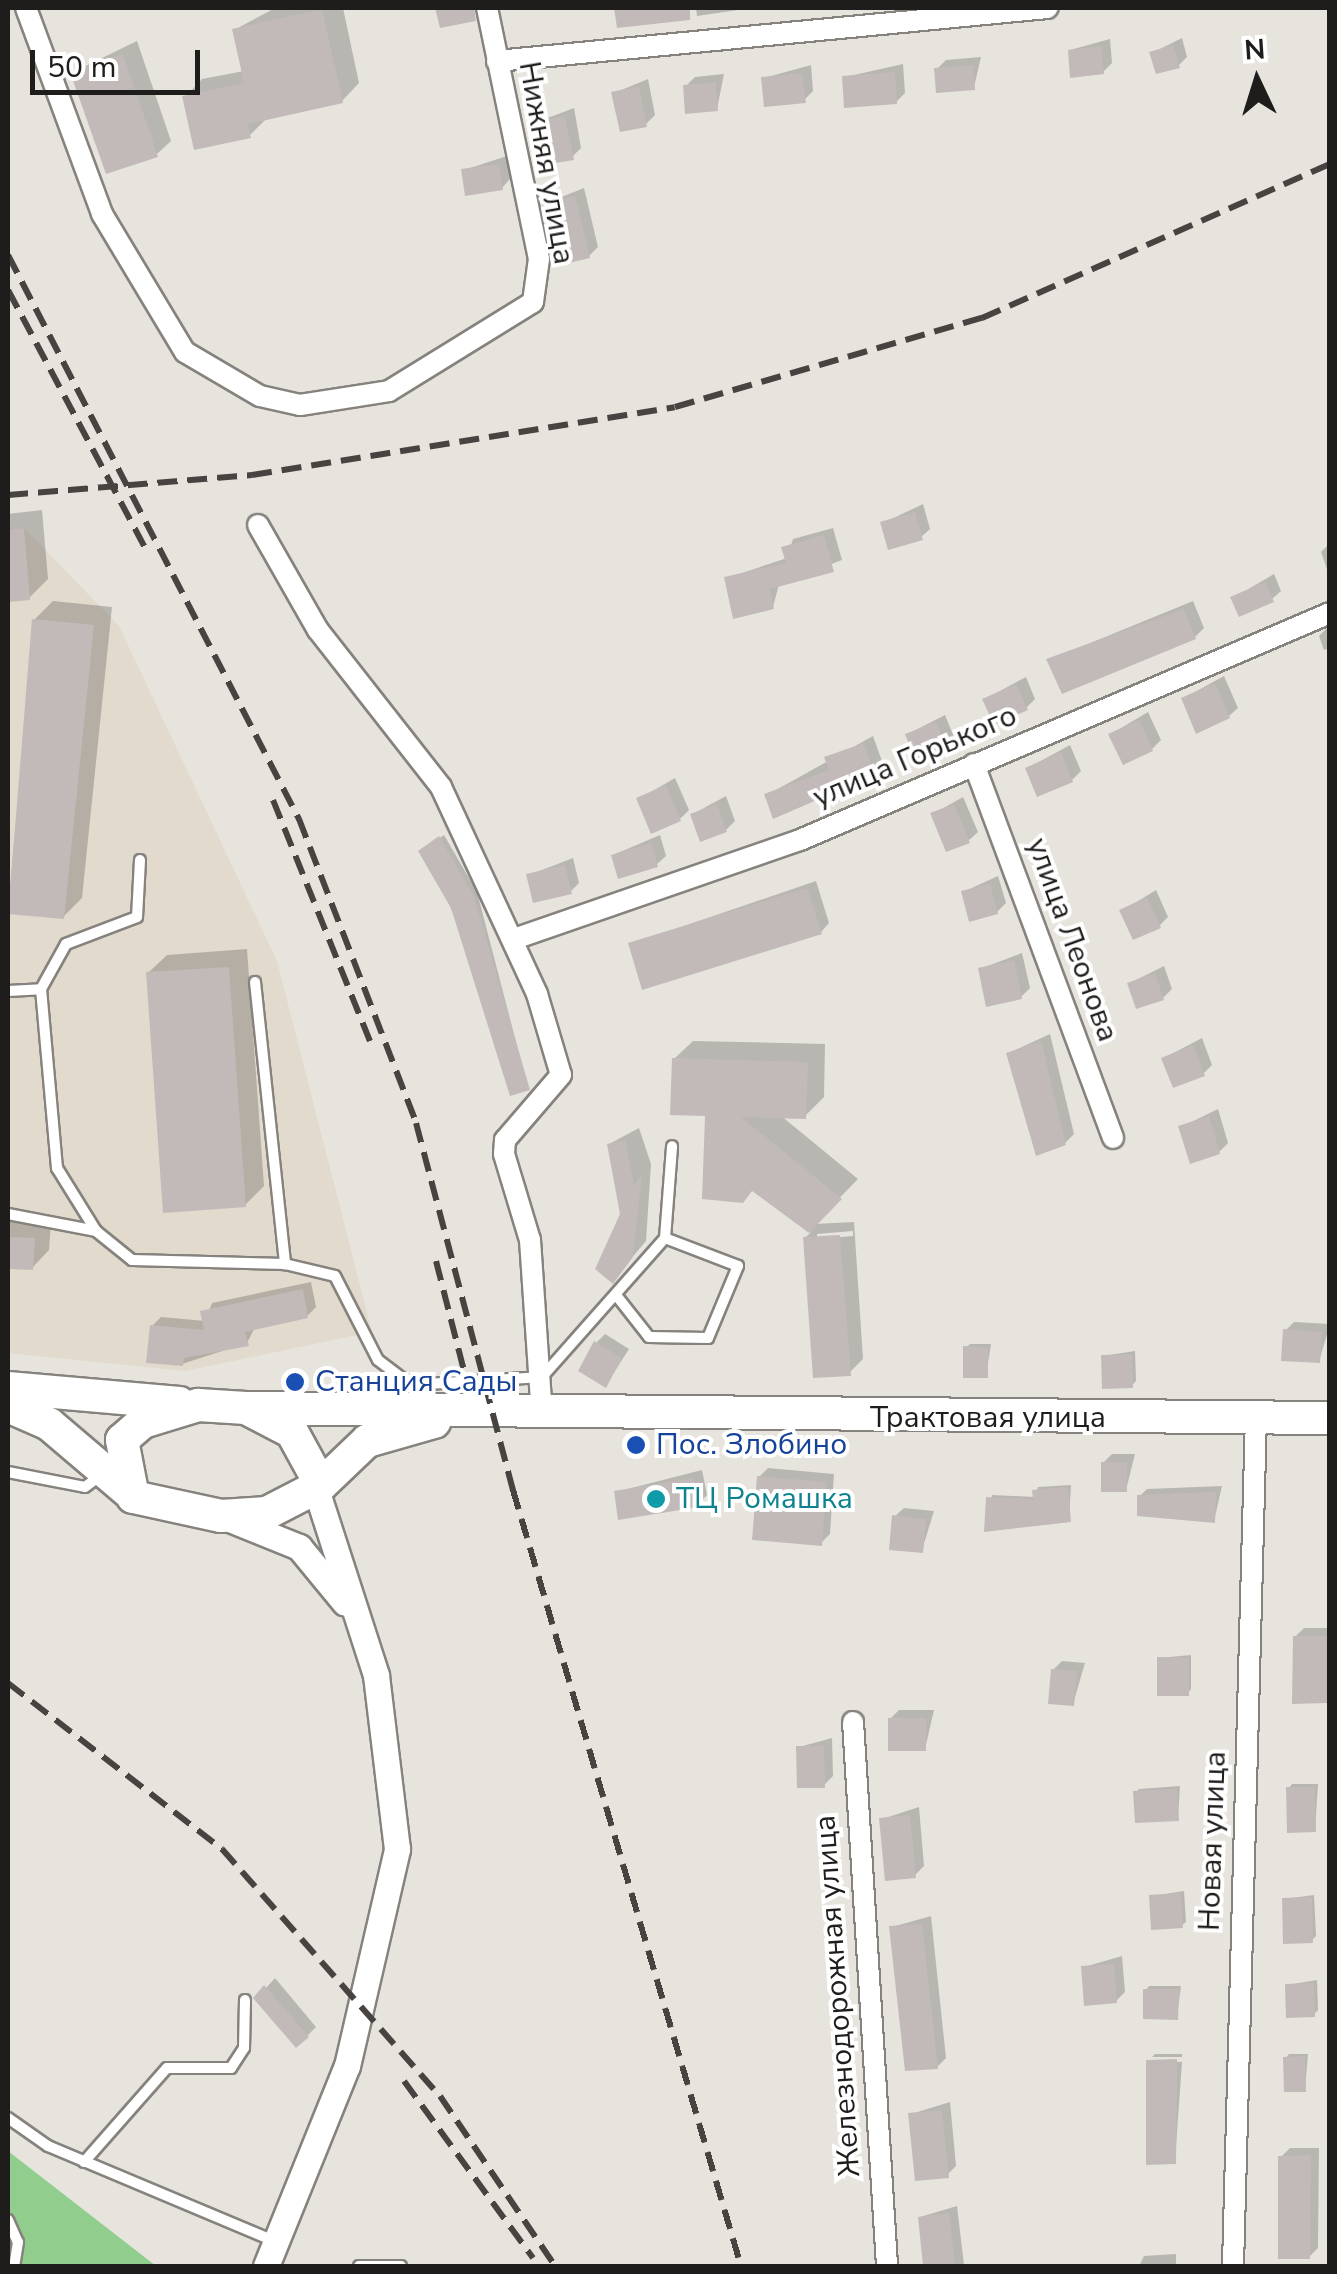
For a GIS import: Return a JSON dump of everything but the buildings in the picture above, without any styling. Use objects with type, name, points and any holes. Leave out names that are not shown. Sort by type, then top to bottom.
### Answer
[{"type":"highway","name":"Трактовая улица","points":[[8,1388],[246,1408],[542,1415],[1330,1418]]},
{"type":"highway","points":[[133,1497],[122,1440],[143,1422],[198,1404]]},
{"type":"highway","points":[[8,1406],[49,1424],[108,1470],[133,1497],[220,1516],[267,1513],[318,1487],[367,1441],[467,1412]]},
{"type":"highway","points":[[246,1408],[292,1432],[318,1487]]},
{"type":"street","name":"Нижняя улица","points":[[26,8],[102,214],[186,352],[260,396],[300,405],[389,391],[532,302],[539,259],[487,8]]},
{"type":"street","points":[[497,61],[1047,8]]},
{"type":"street","points":[[258,526],[318,630],[441,788],[517,938],[561,1075],[505,1140],[530,1240],[542,1415]]},
{"type":"street","name":"улица Горького","points":[[517,938],[800,840],[1330,613]]},
{"type":"street","name":"улица Леонова","points":[[974,764],[1113,1138]]},
{"type":"street","name":"Новая улица","points":[[1233,2266],[1256,1418]]},
{"type":"street","points":[[271,2254],[347,2066],[397,1849],[393,1757],[360,1623],[318,1487]]},
{"type":"street","points":[[220,1516],[299,1546],[360,1623]]},
{"type":"street","name":"Железнодорожная улица","points":[[853,1722],[886,2266]]},
{"type":"lane","points":[[140,860],[137,917],[66,944],[41,989],[57,1168],[96,1230],[147,1268],[285,1264],[335,1276],[378,1360],[411,1386],[542,1378],[665,1238],[672,1146]]},
{"type":"lane","points":[[255,982],[285,1264]]},
{"type":"lane","points":[[8,992],[41,989]]},
{"type":"lane","points":[[8,1214],[96,1230]]},
{"type":"lane","points":[[616,1296],[650,1337],[708,1338],[738,1266],[665,1238]]},
{"type":"lane","points":[[8,1472],[85,1486],[108,1470]]},
{"type":"lane","points":[[84,2162],[167,2068],[231,2068],[244,2048],[245,2000]]},
{"type":"lane","points":[[8,2118],[84,2162],[271,2254]]},
{"type":"lane","points":[[8,2220],[18,2242],[14,2266]]},
{"type":"lane","points":[[359,2266],[401,2266]]},
{"type":"shaded area","points":[[24,528],[119,626],[277,961],[372,1332],[185,1371],[8,1353],[8,530]]},
{"type":"green space","points":[[8,2151],[156,2266],[8,2266]]},
{"type":"railway","points":[[8,495],[252,475],[675,407],[982,318],[1330,164]]},
{"type":"railway","points":[[8,255],[299,819],[416,1123],[513,1490],[741,2266]]},
{"type":"railway","points":[[8,290],[146,550]]},
{"type":"railway","points":[[273,800],[370,1041]]},
{"type":"railway","points":[[436,1261],[468,1387]]},
{"type":"railway","points":[[8,1683],[222,1849],[440,2096],[555,2266]]},
{"type":"railway","points":[[404,2081],[533,2258]]},
{"type":"place","name":"Станция Сады","points":[[295,1382]]},
{"type":"place","name":"Пос. Злобино","points":[[636,1445]]},
{"type":"place","name":"ТЦ Ромашка","points":[[656,1499]]}]
